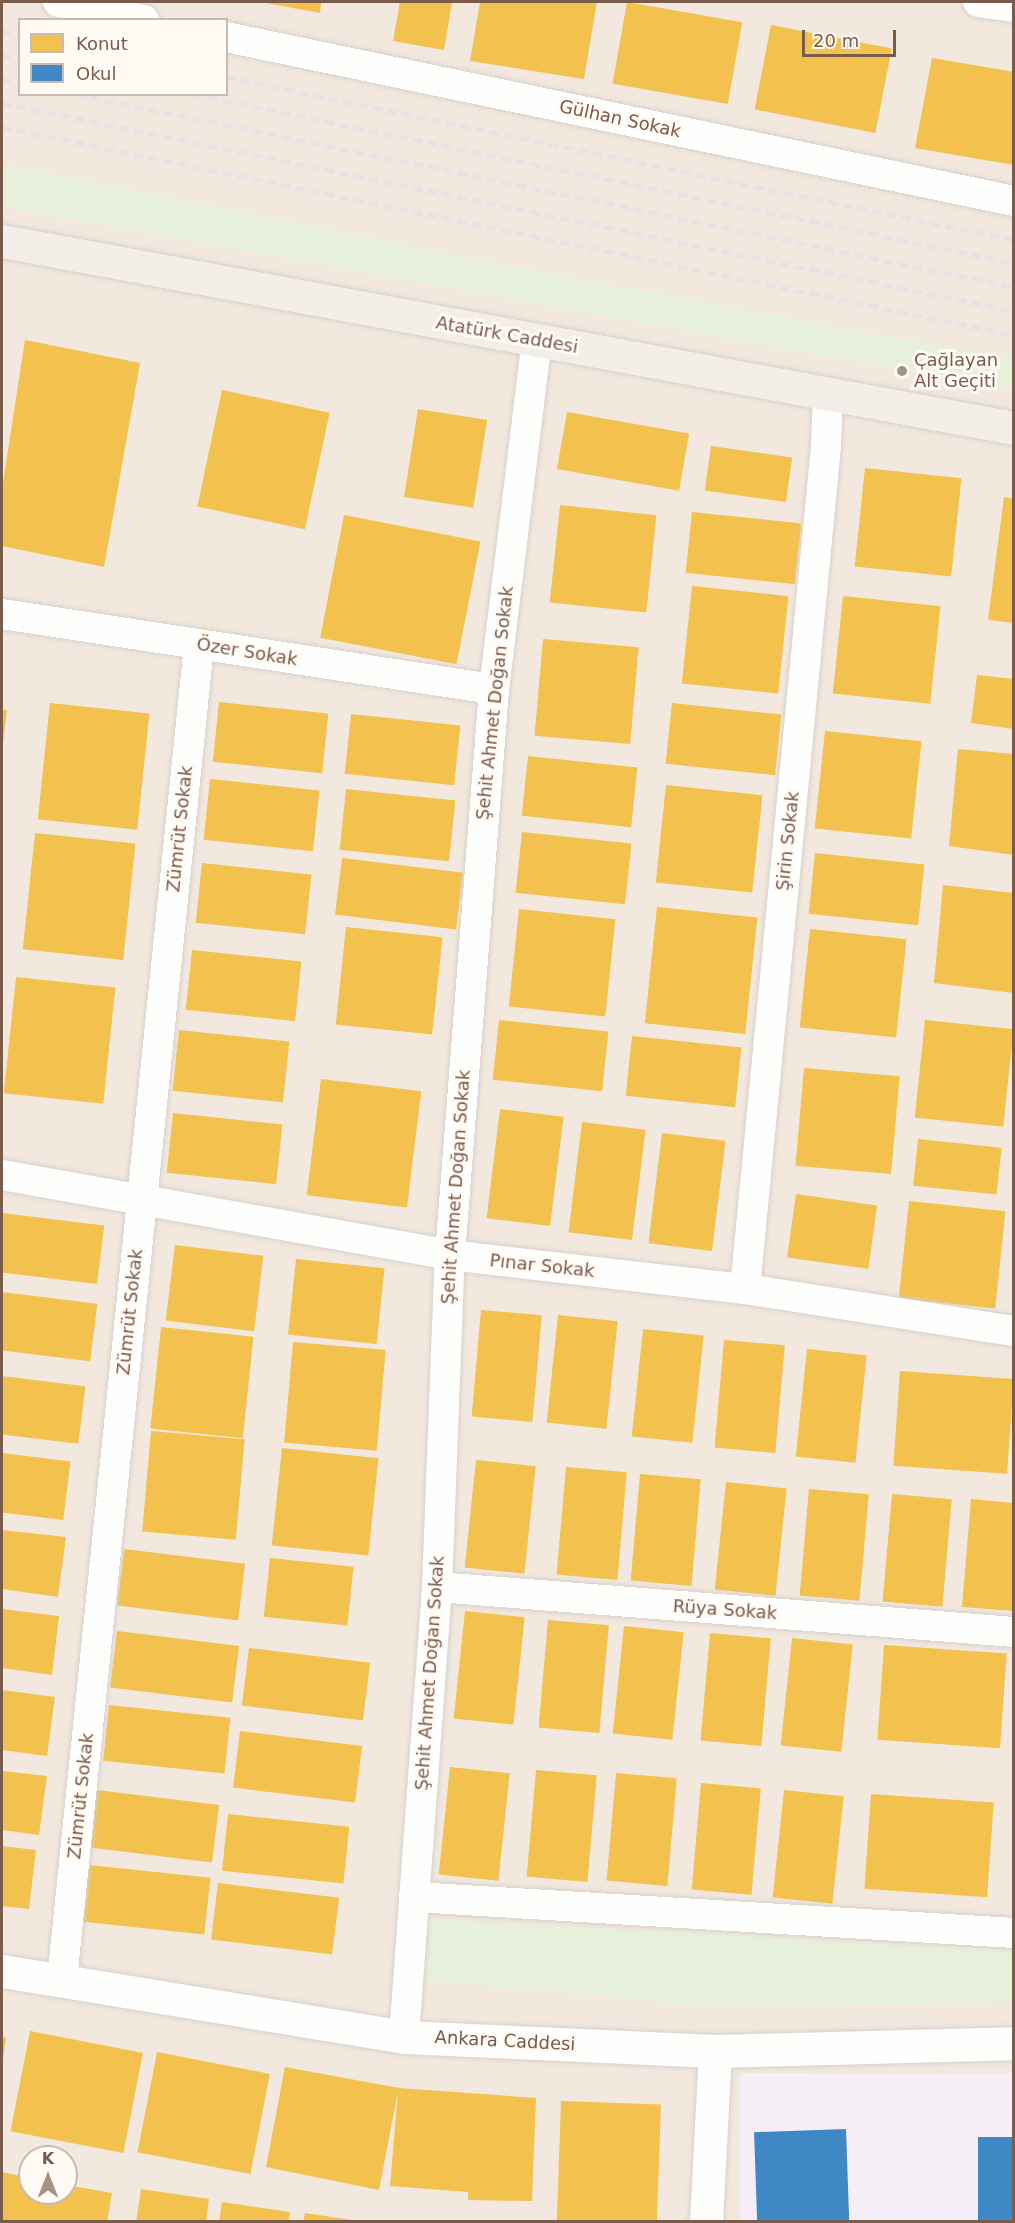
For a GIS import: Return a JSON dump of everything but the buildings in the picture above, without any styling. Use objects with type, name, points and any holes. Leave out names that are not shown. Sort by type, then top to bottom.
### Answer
[{"type":"main road","name":"Atatürk Caddesi","points":[[2,241],[1014,428]]},
{"type":"main road","name":"Ankara Caddesi","points":[[2,1971],[404,2037],[715,2051],[1014,2043]]},
{"type":"main road","points":[[706,2222],[715,2051]]},
{"type":"street","points":[[58,2],[134,18]]},
{"type":"street","points":[[978,2],[1014,7]]},
{"type":"street","name":"Gülhan Sokak","points":[[228,37],[1014,201]]},
{"type":"street","name":"Şehit Ahmet Doğan Sokak","points":[[404,2037],[437,1587],[450,1255],[494,689],[537,340]]},
{"type":"street","name":"Şirin Sokak","points":[[745,1289],[826,446],[828,393]]},
{"type":"street","name":"Özer Sokak","points":[[2,614],[494,689]]},
{"type":"street","name":"Zümrüt Sokak","points":[[62,1980],[199,645]]},
{"type":"street","name":"Pınar Sokak","points":[[2,1175],[142,1197],[450,1255],[745,1289],[1014,1332]]},
{"type":"street","name":"Rüya Sokak","points":[[437,1587],[1014,1632]]},
{"type":"street","points":[[414,1897],[1014,1933]]},
{"type":"shaded area","points":[[2,2],[1013,2],[1013,2221],[2,2221]]},
{"type":"shaded area","points":[[740,2073],[1013,2073],[1013,2221],[740,2221]]},
{"type":"green space","points":[[2,164],[498,264],[1013,360],[1013,390],[2,207]]},
{"type":"green space","points":[[412,1918],[1014,1950],[1013,2001],[715,2007],[407,1978]]},
{"type":"railway","points":[[2,31],[18,35]]},
{"type":"railway","points":[[2,55],[18,59]]},
{"type":"railway","points":[[228,77],[1014,240]]},
{"type":"railway","points":[[2,79],[18,83]]},
{"type":"railway","points":[[86,96],[1014,287]]},
{"type":"railway","points":[[203,96],[1014,263]]},
{"type":"railway","points":[[2,103],[1014,311]]},
{"type":"railway","points":[[2,127],[1014,335]]},
{"type":"place","name":"Çağlayan Alt Geçiti","points":[[902,371]]}]
